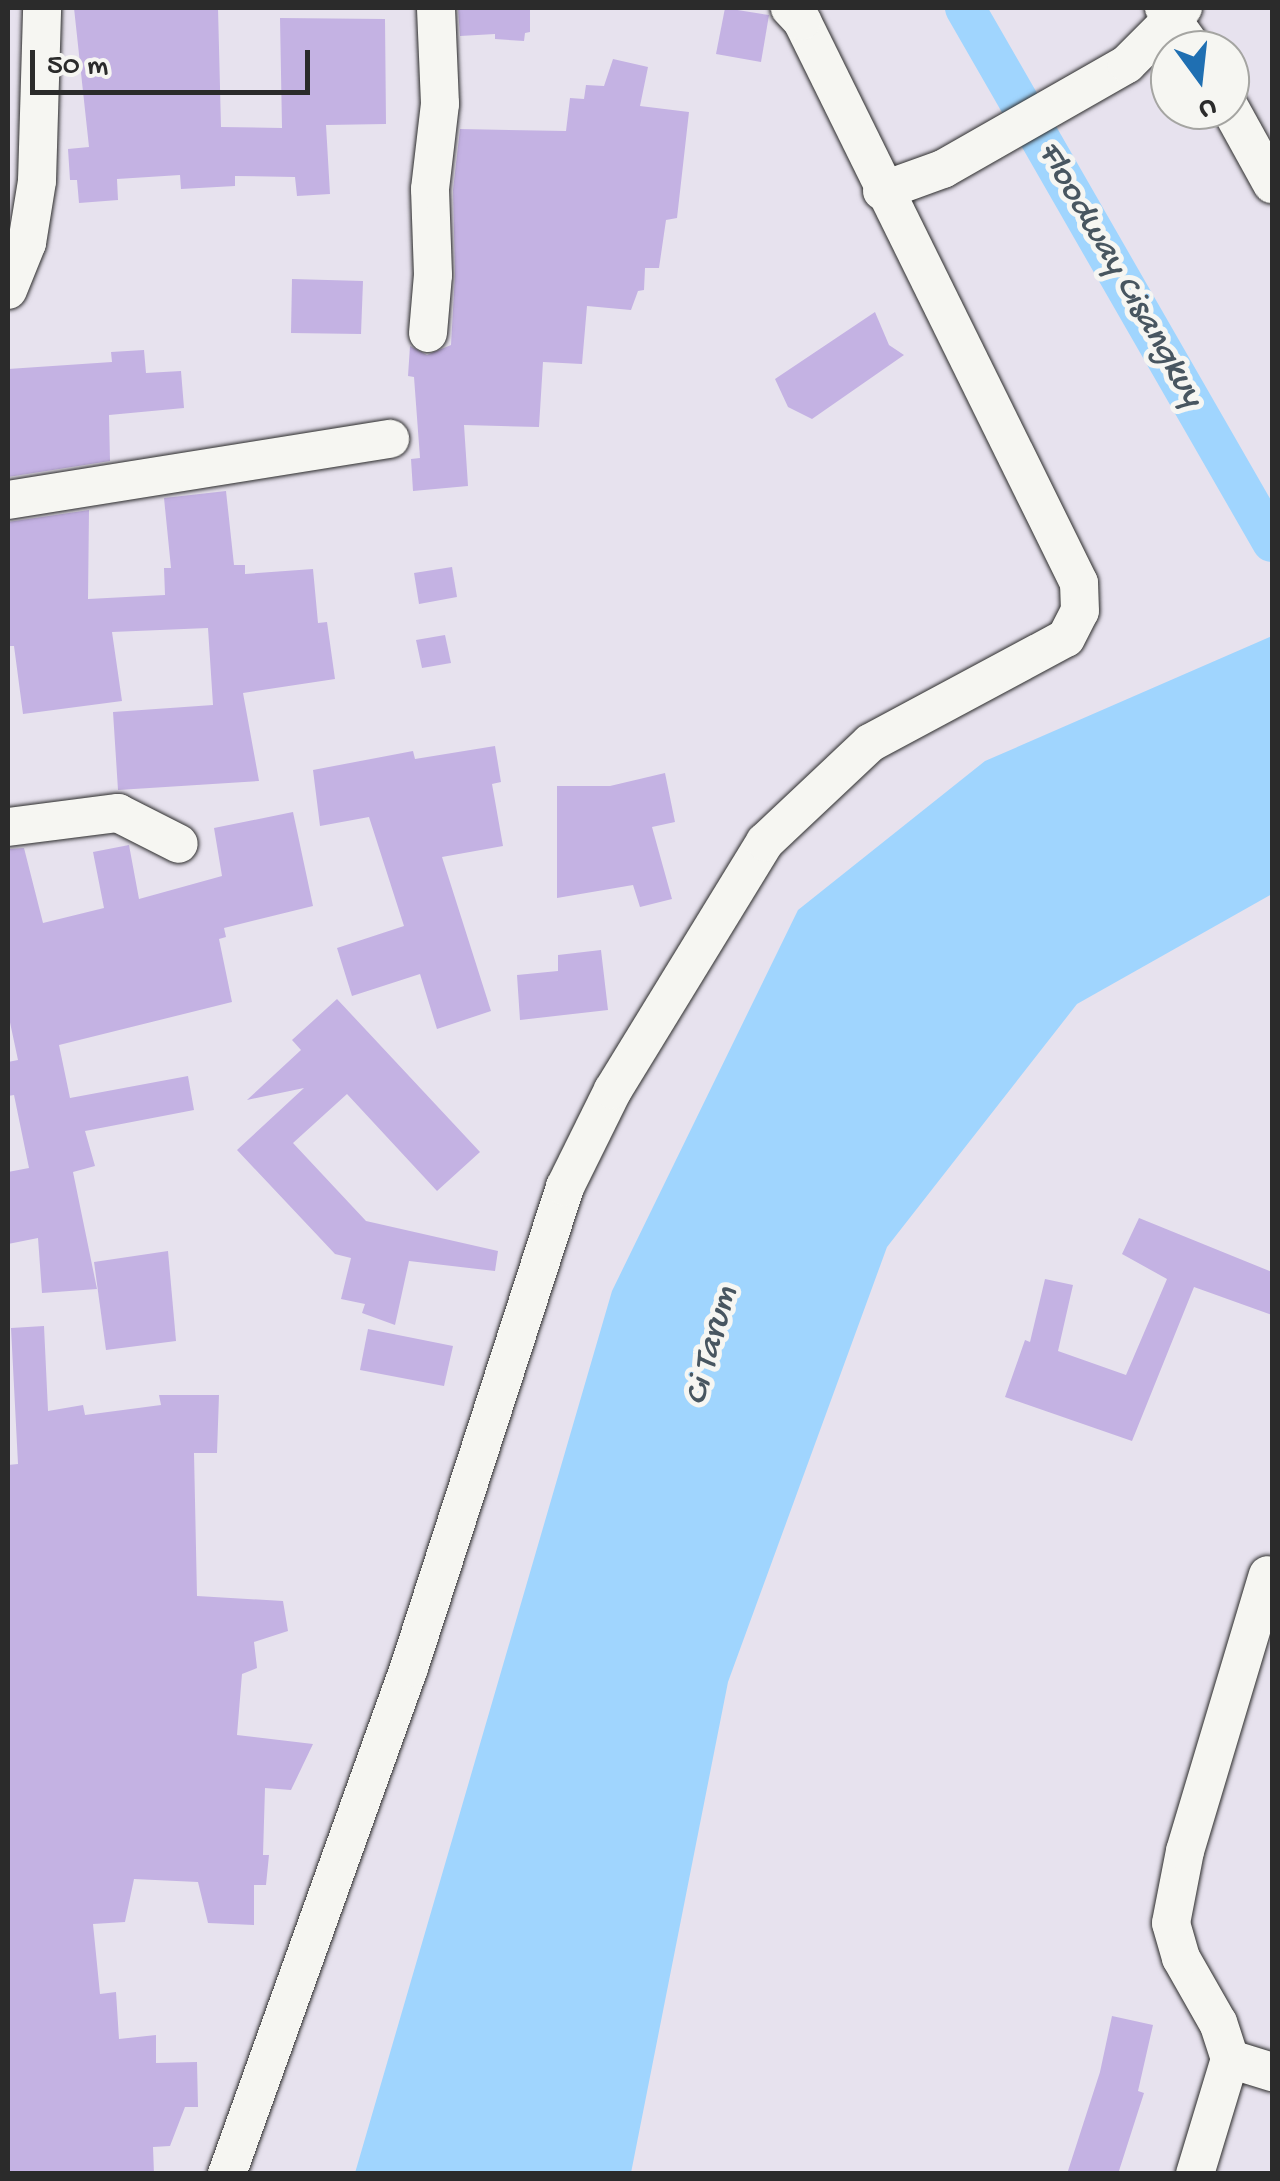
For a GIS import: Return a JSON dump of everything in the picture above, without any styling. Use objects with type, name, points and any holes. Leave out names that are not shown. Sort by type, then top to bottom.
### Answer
[{"type":"street","points":[[8,290],[27,243],[37,181],[42,8]]},
{"type":"street","points":[[428,333],[433,275],[430,189],[440,104],[436,8]]},
{"type":"street","points":[[227,2174],[409,1668],[565,1188],[613,1090],[766,842],[870,744],[1066,638],[1080,610],[1079,583],[802,21],[790,8]]},
{"type":"street","points":[[882,190],[943,169],[1127,64],[1172,11]]},
{"type":"street","points":[[1242,130],[1272,184]]},
{"type":"street","points":[[8,500],[390,440]]},
{"type":"street","points":[[8,827],[118,813],[179,844]]},
{"type":"street","points":[[1195,2174],[1230,2060],[1218,2023],[1182,1958],[1171,1923],[1186,1851],[1268,1575]]},
{"type":"street","points":[[1230,2060],[1272,2072]]},
{"type":"water","name":"Ci Tarum","points":[[1272,636],[1272,894],[1077,1004],[887,1247],[728,1682],[631,2173],[355,2173],[612,1291],[798,910],[985,761]]},
{"type":"building","points":[[74,8],[218,8],[221,127],[282,128],[280,18],[385,19],[386,124],[326,125],[330,194],[297,196],[295,177],[235,176],[235,186],[181,189],[180,175],[117,179],[118,200],[79,203],[77,180],[70,180],[68,149],[89,147]]},
{"type":"building","points":[[458,8],[530,8],[530,32],[525,33],[524,41],[495,39],[495,34],[460,36]]},
{"type":"building","points":[[725,8],[769,15],[761,62],[716,54]]},
{"type":"building","points":[[613,59],[648,67],[640,106],[689,112],[677,218],[666,220],[659,268],[645,268],[644,290],[638,291],[631,310],[587,306],[582,364],[543,362],[539,427],[464,425],[468,486],[413,491],[411,459],[420,458],[414,377],[408,376],[410,346],[427,355],[451,345],[455,274],[453,190],[460,129],[566,131],[570,98],[584,99],[586,85],[604,86]]},
{"type":"building","points":[[292,279],[363,281],[361,334],[291,333]]},
{"type":"building","points":[[875,312],[889,345],[904,355],[812,419],[788,407],[775,379]]},
{"type":"building","points":[[144,350],[146,373],[181,371],[184,408],[109,415],[110,461],[8,477],[8,369],[112,362],[111,352]]},
{"type":"building","points":[[226,491],[234,565],[245,565],[245,574],[313,569],[318,623],[327,622],[335,679],[243,693],[259,781],[118,790],[113,712],[213,705],[208,628],[112,632],[122,701],[23,714],[14,646],[8,646],[8,522],[89,510],[88,599],[165,595],[164,568],[171,568],[164,498]]},
{"type":"building","points":[[452,567],[457,597],[419,604],[414,573]]},
{"type":"building","points":[[445,635],[451,663],[422,668],[416,640]]},
{"type":"building","points":[[495,746],[501,782],[492,784],[503,846],[442,857],[491,1011],[437,1029],[420,974],[352,996],[337,948],[404,926],[369,817],[320,826],[313,770],[413,751],[415,759]]},
{"type":"building","points":[[665,773],[675,822],[652,827],[672,899],[640,907],[633,885],[557,898],[557,786],[610,786]]},
{"type":"building","points":[[293,812],[313,906],[224,928],[226,937],[219,939],[232,1002],[59,1045],[70,1098],[188,1076],[194,1110],[85,1131],[95,1166],[73,1172],[97,1289],[42,1293],[38,1238],[8,1244],[8,1172],[29,1168],[14,1095],[8,1096],[8,1062],[18,1060],[8,1013],[8,849],[24,848],[43,923],[104,908],[93,852],[129,845],[139,899],[222,876],[214,828]]},
{"type":"building","points":[[601,950],[608,1010],[520,1020],[517,975],[558,971],[558,955]]},
{"type":"building","points":[[337,999],[480,1152],[437,1191],[347,1094],[293,1143],[366,1221],[498,1251],[495,1271],[409,1261],[395,1325],[362,1313],[365,1304],[341,1299],[351,1258],[335,1254],[237,1150],[304,1088],[247,1100],[301,1050],[292,1040]]},
{"type":"building","points":[[1139,1218],[1272,1272],[1272,1315],[1194,1287],[1132,1441],[1005,1397],[1025,1340],[1030,1342],[1045,1279],[1073,1285],[1058,1351],[1126,1375],[1167,1279],[1122,1254]]},
{"type":"building","points":[[168,1251],[176,1341],[106,1350],[94,1262]]},
{"type":"building","points":[[44,1326],[48,1411],[83,1405],[85,1415],[161,1405],[159,1395],[219,1395],[217,1453],[194,1453],[197,1596],[283,1601],[288,1631],[254,1642],[257,1668],[242,1674],[237,1735],[313,1744],[291,1790],[265,1788],[263,1855],[269,1855],[266,1885],[254,1885],[254,1925],[208,1923],[198,1882],[134,1879],[125,1922],[93,1924],[100,1994],[116,1992],[119,2039],[156,2035],[156,2063],[197,2062],[198,2107],[185,2107],[170,2146],[153,2147],[154,2174],[8,2174],[8,1465],[18,1464],[11,1328]]},
{"type":"building","points":[[368,1329],[453,1346],[444,1386],[360,1370]]},
{"type":"building","points":[[1112,2016],[1153,2025],[1138,2091],[1144,2093],[1118,2174],[1067,2174],[1100,2072]]},
{"type":"waterway","name":"Floodway Cisangkuy","points":[[965,8],[1272,542]]}]
